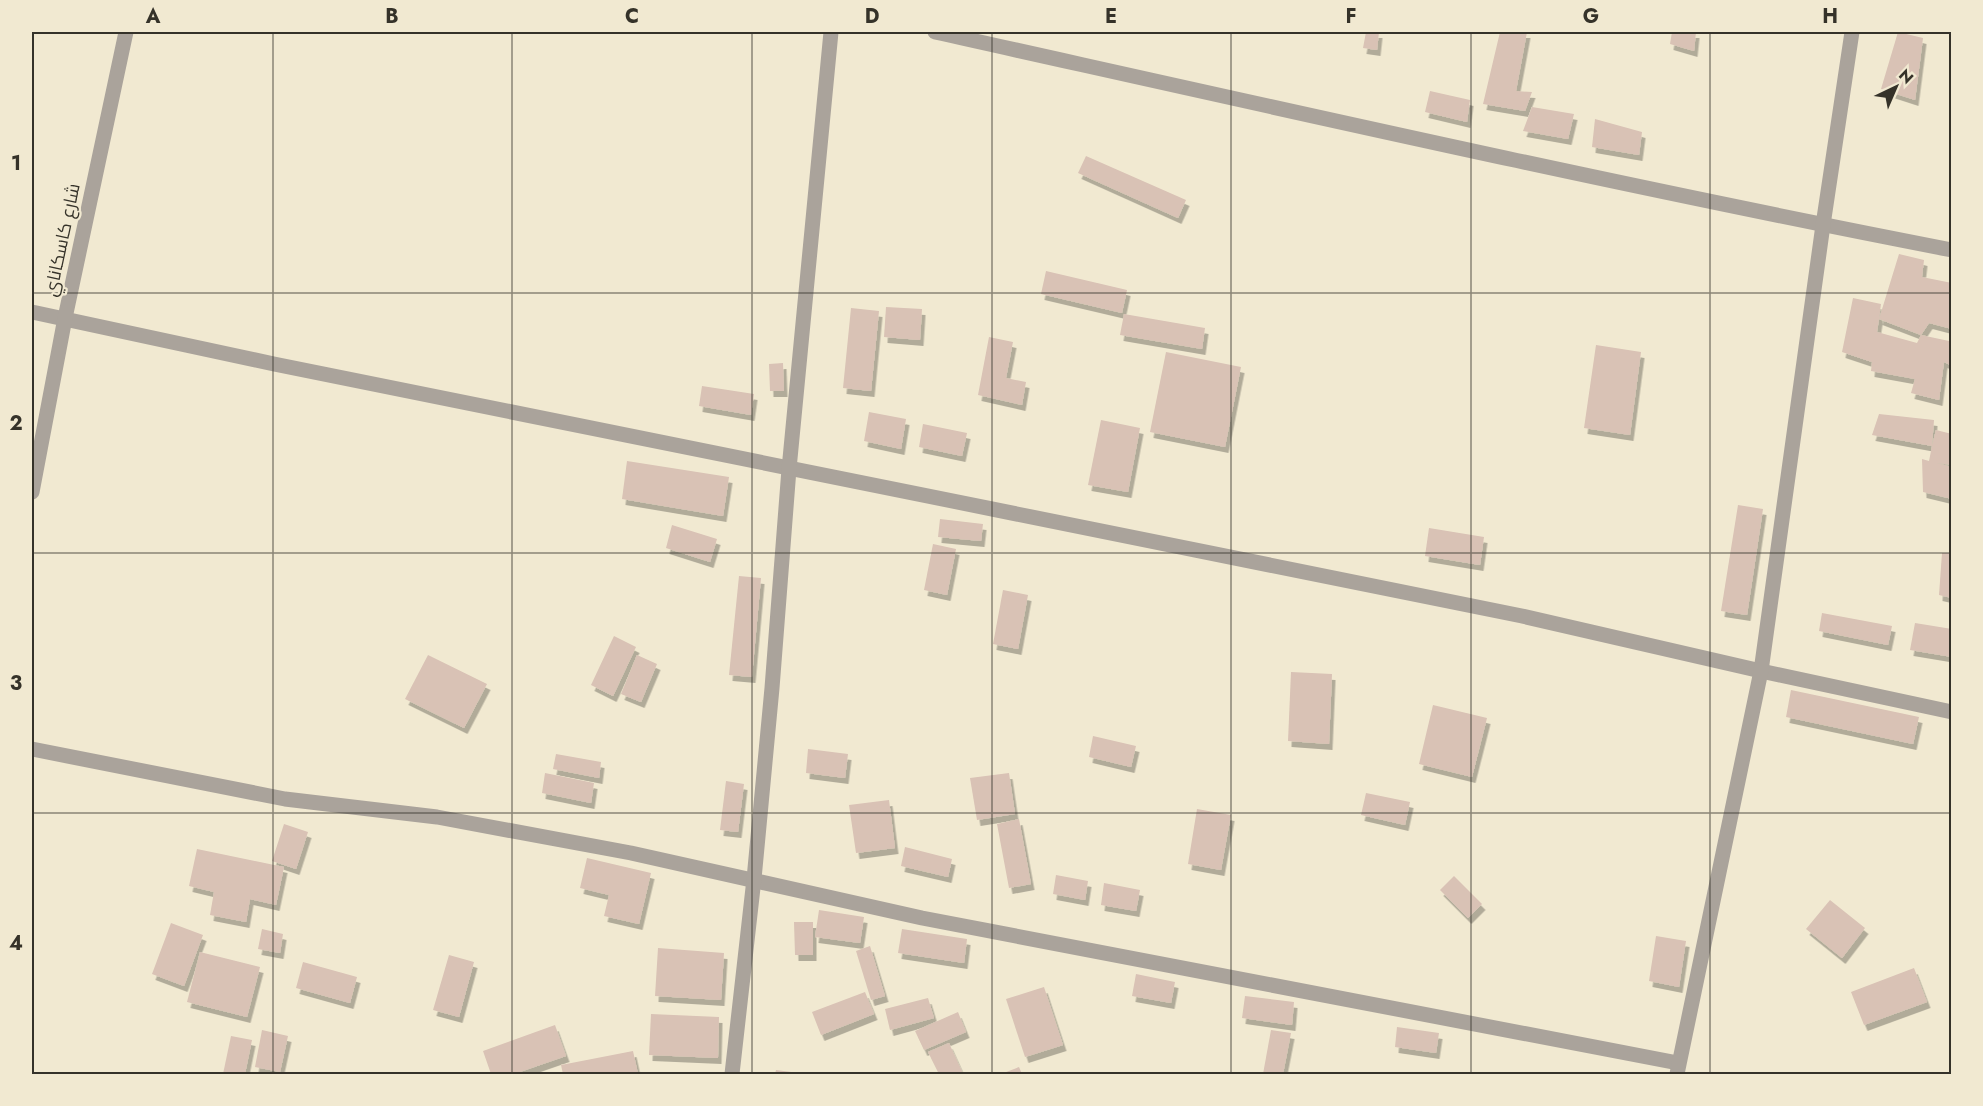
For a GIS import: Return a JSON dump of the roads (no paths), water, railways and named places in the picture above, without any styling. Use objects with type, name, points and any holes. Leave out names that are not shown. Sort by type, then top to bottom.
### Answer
[{"type":"street","name":"شارع كاسكاناي","points":[[32,492],[65,318],[126,32]]},
{"type":"street","points":[[732,1074],[754,879],[789,469],[831,32]]},
{"type":"street","points":[[935,32],[1363,127],[1823,225],[1952,249]]},
{"type":"street","points":[[32,749],[285,799],[437,817],[631,853],[922,918],[1678,1069],[1761,671],[1852,32]]},
{"type":"street","points":[[32,312],[274,364],[1522,616],[1952,712]]}]
